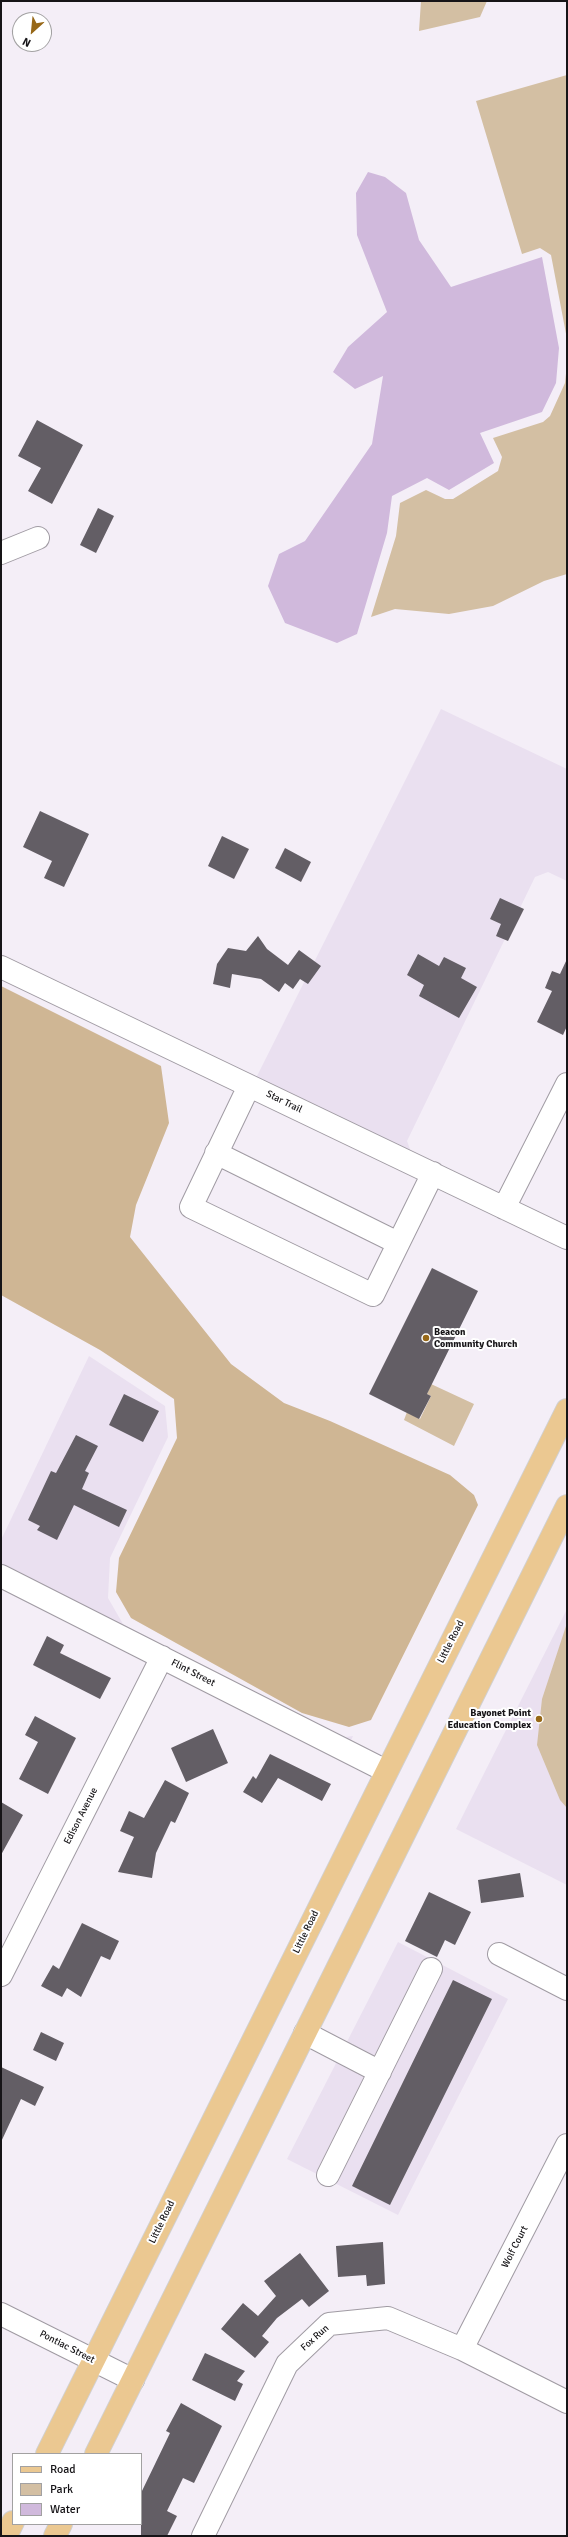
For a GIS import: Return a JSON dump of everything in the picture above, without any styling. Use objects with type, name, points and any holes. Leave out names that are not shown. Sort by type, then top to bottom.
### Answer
[{"type":"main road","name":"Little Road","points":[[47,2453],[567,1410]]},
{"type":"main road","points":[[96,2453],[567,1506]]},
{"type":"main road","points":[[6,2536],[12,2524]]},
{"type":"main road","points":[[55,2536],[60,2525]]},
{"type":"street","points":[[1,553],[38,538]]},
{"type":"street","name":"Star Trail","points":[[1,967],[567,1238]]},
{"type":"street","points":[[504,1208],[567,1084]]},
{"type":"street","points":[[249,1086],[191,1207],[373,1296],[433,1173]]},
{"type":"street","points":[[216,1153],[398,1243]]},
{"type":"street","name":"Flint Street","points":[[1,1576],[386,1771]]},
{"type":"street","name":"Edison Avenue","points":[[1,1975],[162,1657]]},
{"type":"street","points":[[499,1954],[567,1989]]},
{"type":"street","points":[[328,2174],[431,1969]]},
{"type":"street","points":[[305,2033],[380,2072]]},
{"type":"street","name":"Wolf Court","points":[[462,2349],[567,2145]]},
{"type":"street","name":"Pontiac Street","points":[[1,2314],[133,2380]]},
{"type":"street","name":"Fox Run","points":[[203,2536],[288,2364],[329,2324],[388,2318],[462,2349],[567,2402]]},
{"type":"shaded area","points":[[441,709],[567,769],[567,881],[548,872],[535,877],[407,1141],[411,1152],[256,1078]]},
{"type":"shaded area","points":[[1,986],[161,1066],[169,1123],[136,1205],[130,1237],[231,1364],[284,1403],[330,1421],[450,1475],[474,1495],[478,1505],[371,1720],[349,1727],[302,1713],[131,1618],[116,1592],[119,1558],[177,1438],[174,1399],[100,1350],[1,1295]]},
{"type":"shaded area","points":[[89,1356],[165,1406],[168,1437],[110,1558],[108,1598],[123,1624],[297,1722],[346,1737],[353,1736],[343,1759],[1,1587],[1,1540]]},
{"type":"shaded area","name":"Bayonet Point Education Complex","points":[[567,1609],[567,1885],[456,1829]]},
{"type":"shaded area","points":[[398,1942],[508,1999],[398,2215],[287,2159]]},
{"type":"green space","points":[[421,1],[487,1],[480,17],[419,31]]},
{"type":"green space","points":[[567,75],[567,339],[551,255],[540,248],[522,254],[476,101]]},
{"type":"green space","points":[[567,364],[567,574],[544,581],[493,606],[449,614],[395,609],[371,617],[396,536],[400,503],[426,490],[445,499],[453,499],[498,471],[502,457],[493,438],[543,422],[550,416],[565,383]]},
{"type":"green space","points":[[431,1384],[474,1404],[454,1446],[404,1420],[407,1412],[420,1419],[431,1396],[427,1394]]},
{"type":"green space","points":[[567,1623],[567,1808],[560,1800],[537,1745],[542,1699]]},
{"type":"water","points":[[368,172],[385,177],[406,193],[419,240],[451,287],[542,257],[559,348],[556,383],[542,412],[480,433],[494,463],[449,490],[427,478],[392,496],[387,533],[357,634],[337,643],[285,623],[268,586],[279,554],[305,541],[372,444],[383,376],[355,389],[333,372],[348,347],[387,312],[357,235],[356,193]]},
{"type":"building","points":[[37,420],[83,445],[52,504],[28,491],[41,468],[18,456]]},
{"type":"building","points":[[98,508],[114,516],[96,553],[80,545]]},
{"type":"building","points":[[40,811],[89,834],[64,887],[44,878],[52,861],[23,847]]},
{"type":"building","points":[[222,836],[249,849],[234,879],[208,866]]},
{"type":"building","points":[[285,848],[311,862],[301,882],[275,868]]},
{"type":"building","points":[[500,898],[524,909],[508,941],[496,936],[501,924],[490,919]]},
{"type":"building","points":[[258,936],[267,949],[288,965],[299,950],[321,966],[308,984],[300,979],[293,989],[285,983],[279,992],[261,979],[232,974],[230,988],[213,984],[217,964],[228,948],[246,951]]},
{"type":"building","points":[[418,954],[439,966],[444,957],[466,968],[461,978],[477,987],[459,1018],[419,996],[424,985],[407,975]]},
{"type":"building","points":[[567,959],[567,1026],[563,1035],[537,1022],[552,991],[545,988],[552,971],[560,974]]},
{"type":"building","name":"Beacon Community Church","points":[[432,1268],[478,1291],[427,1394],[431,1396],[419,1419],[369,1394]]},
{"type":"building","points":[[124,1394],[159,1411],[143,1442],[109,1425]]},
{"type":"building","points":[[76,1435],[98,1446],[85,1471],[89,1473],[82,1489],[127,1510],[119,1527],[74,1505],[57,1540],[37,1530],[40,1526],[28,1520],[51,1471],[56,1473]]},
{"type":"building","points":[[47,1636],[64,1645],[60,1653],[111,1678],[100,1699],[33,1665]]},
{"type":"building","points":[[35,1716],[76,1738],[48,1794],[19,1779],[38,1742],[25,1735]]},
{"type":"building","points":[[213,1729],[228,1763],[186,1782],[171,1748]]},
{"type":"building","points":[[270,1754],[331,1784],[322,1801],[278,1778],[262,1803],[243,1792],[253,1776],[256,1779]]},
{"type":"building","points":[[165,1780],[189,1793],[175,1823],[171,1821],[156,1853],[152,1878],[118,1872],[134,1837],[120,1831],[129,1811],[144,1818]]},
{"type":"building","points":[[1,1802],[23,1815],[1,1855]]},
{"type":"building","points":[[520,1873],[524,1897],[481,1903],[478,1880]]},
{"type":"building","points":[[429,1892],[471,1912],[455,1945],[445,1940],[437,1957],[405,1941]]},
{"type":"building","points":[[82,1923],[119,1941],[110,1960],[101,1956],[81,1997],[67,1988],[62,1997],[41,1986],[53,1965],[59,1969]]},
{"type":"building","points":[[453,1980],[492,1999],[390,2205],[352,2186]]},
{"type":"building","points":[[41,2032],[64,2043],[56,2061],[33,2050]]},
{"type":"building","points":[[1,2067],[44,2087],[35,2106],[21,2099],[1,2142]]},
{"type":"building","points":[[383,2242],[385,2284],[367,2286],[366,2275],[338,2277],[336,2246]]},
{"type":"building","points":[[300,2253],[329,2291],[309,2307],[302,2299],[277,2318],[262,2336],[269,2342],[255,2358],[221,2329],[243,2303],[258,2316],[276,2296],[264,2281]]},
{"type":"building","points":[[205,2353],[245,2371],[237,2381],[243,2384],[235,2401],[192,2380]]},
{"type":"building","points":[[181,2403],[222,2426],[194,2483],[183,2478],[167,2511],[177,2516],[167,2536],[141,2536],[142,2491],[170,2433],[166,2431]]},
{"type":"place","name":"Beacon Community Church","points":[[426,1338]]},
{"type":"place","name":"Bayonet Point Education Complex","points":[[539,1719]]}]
